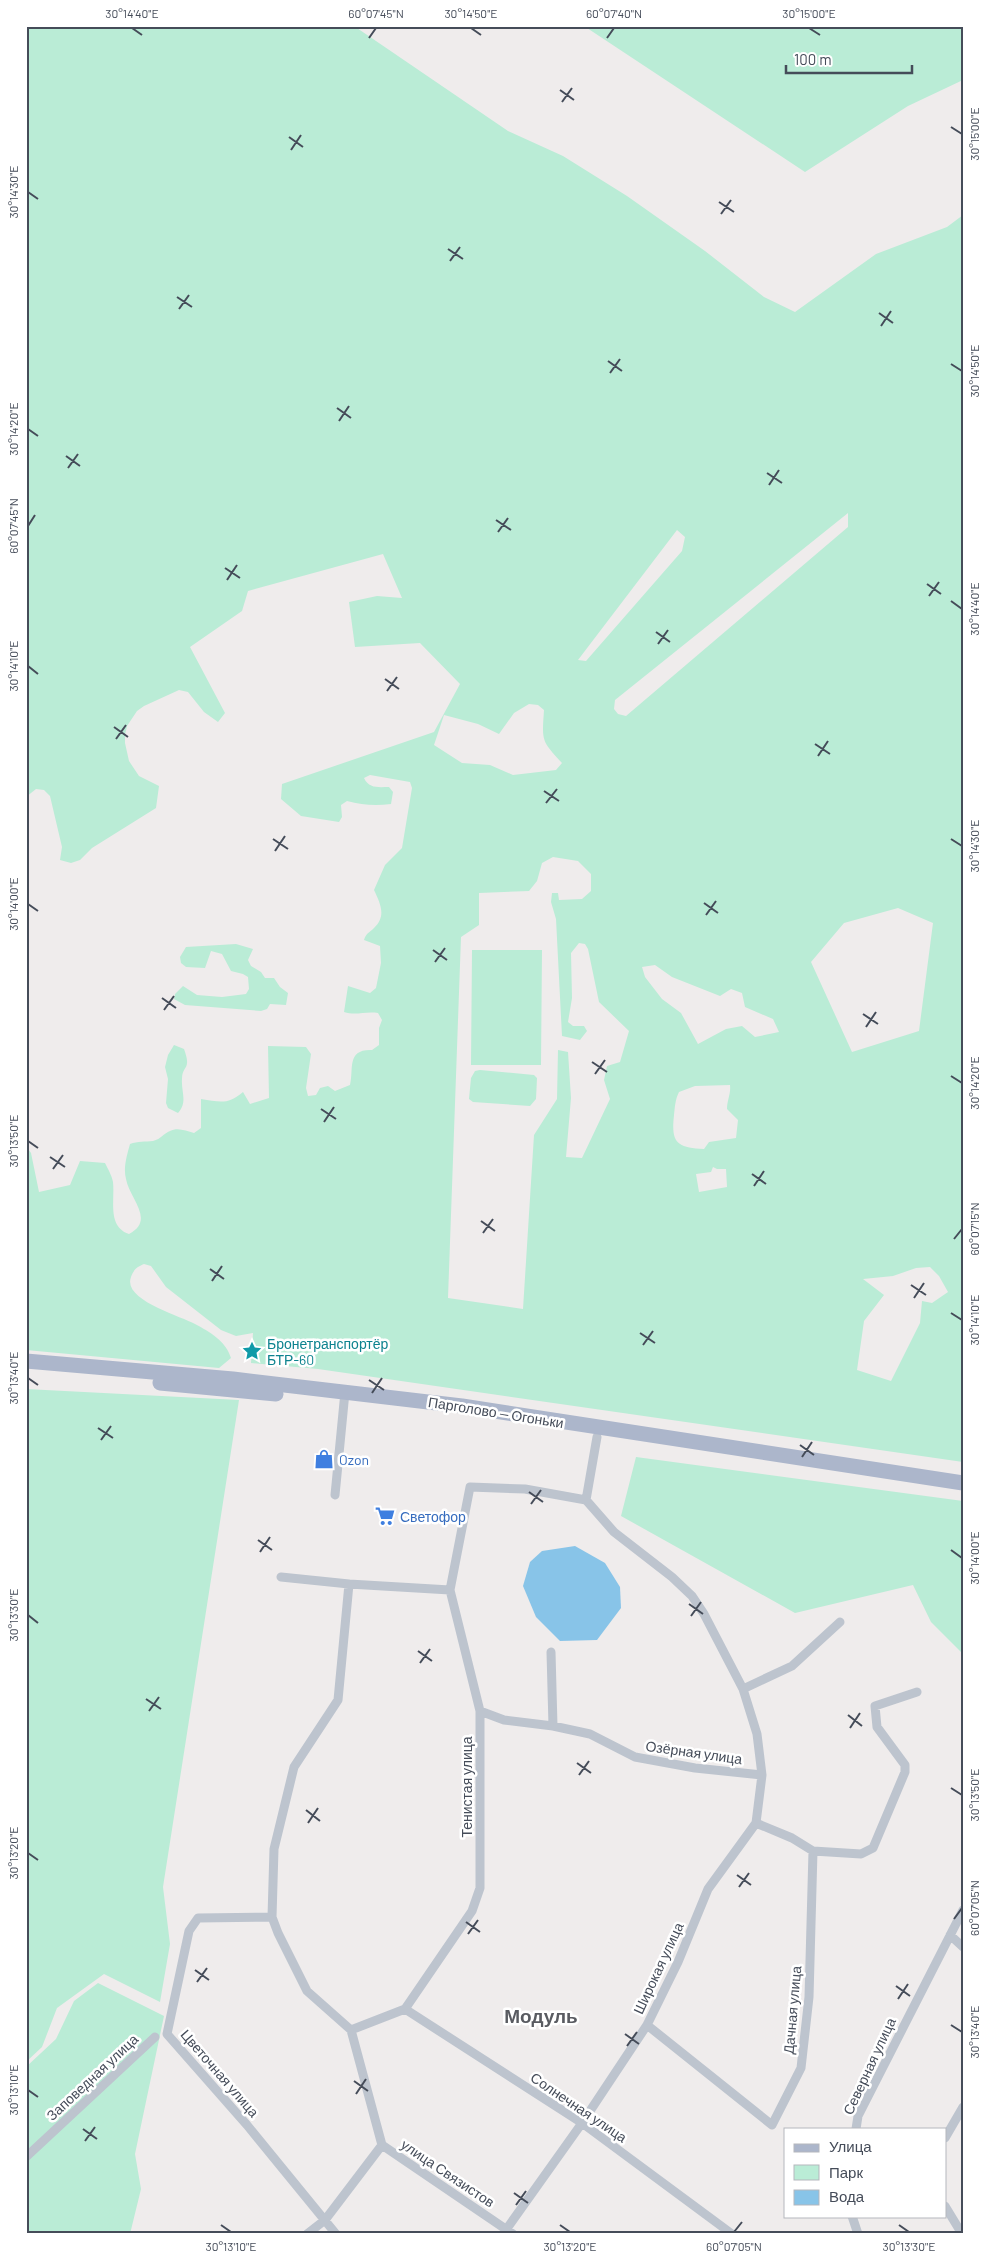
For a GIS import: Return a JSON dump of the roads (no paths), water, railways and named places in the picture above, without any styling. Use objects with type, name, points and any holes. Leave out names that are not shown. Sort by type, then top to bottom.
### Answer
[{"type":"main road","name":"Парголово — Огоньки","points":[[26,1362],[234,1379],[597,1436],[963,1489]]},
{"type":"main road","name":"Парголово — Огоньки","points":[[26,1370],[462,1406],[963,1482]]},
{"type":"street","points":[[335,1495],[345,1396]]},
{"type":"street","points":[[281,1577],[349,1584],[450,1590],[470,1487],[525,1489],[586,1500],[597,1436]]},
{"type":"street","name":"Широкая улица","points":[[507,2232],[647,2025],[678,1962],[708,1889],[756,1823],[762,1775],[758,1734],[742,1689],[704,1614],[692,1596],[672,1577],[614,1532],[586,1500]]},
{"type":"street","points":[[349,1584],[338,1700],[294,1767],[274,1849],[272,1917],[307,1991],[351,2030],[405,2009]]},
{"type":"street","name":"Тенистая улица","points":[[405,2009],[472,1911],[480,1888],[480,1711],[450,1590]]},
{"type":"street","points":[[742,1689],[792,1666],[840,1622]]},
{"type":"street","points":[[550,1652],[553,1726]]},
{"type":"street","points":[[756,1823],[792,1838],[813,1851],[861,1854],[873,1848],[898,1790],[905,1765],[877,1727],[875,1706],[917,1692]]},
{"type":"street","name":"Озёрная улица","points":[[480,1711],[504,1720],[553,1726],[590,1734],[635,1757],[695,1768],[762,1775]]},
{"type":"street","name":"Дачная улица","points":[[647,2025],[772,2125],[801,2068],[809,1997],[813,1851]]},
{"type":"street","name":"Северная улица","points":[[856,2128],[858,2116],[963,1910]]},
{"type":"street","name":"Цветочная улица","points":[[272,1917],[198,1918],[189,1931],[167,2034],[248,2125],[336,2234]]},
{"type":"street","points":[[950,1935],[963,1947]]},
{"type":"street","name":"Солнечная улица","points":[[405,2009],[582,2123],[732,2234]]},
{"type":"street","name":"улица Связистов","points":[[351,2030],[382,2145],[507,2232]]},
{"type":"street","name":"Заповедная улица","points":[[26,2157],[155,2037]]},
{"type":"street","points":[[946,2136],[963,2107]]},
{"type":"street","points":[[307,2234],[324,2220],[382,2145]]},
{"type":"street","points":[[946,2208],[962,2234]]},
{"type":"street","points":[[853,2218],[858,2234]]},
{"type":"water","points":[[575,1546],[605,1563],[620,1587],[621,1608],[597,1640],[560,1641],[536,1617],[523,1586],[530,1562],[542,1551]]},
{"type":"place","name":"Бронетранспортёр БТР-60","points":[[252,1351]]},
{"type":"place","name":"Ozon","points":[[324,1459]]},
{"type":"place","name":"Светофор","points":[[385,1516]]},
{"type":"district","name":"Модуль","points":[[541,2015]]}]
